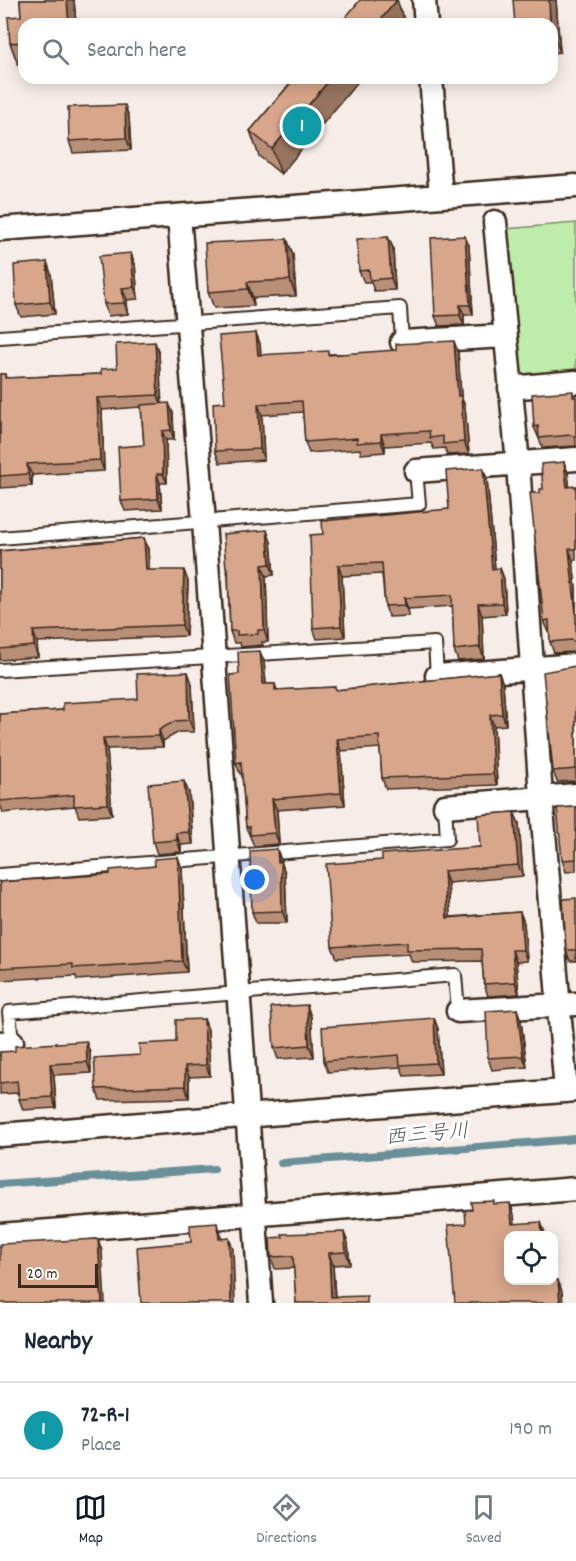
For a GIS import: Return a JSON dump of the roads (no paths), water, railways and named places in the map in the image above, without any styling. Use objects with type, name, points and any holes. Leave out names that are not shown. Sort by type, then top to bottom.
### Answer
[{"type":"street","points":[[424,0],[426,18]]},
{"type":"street","points":[[432,84],[441,196]]},
{"type":"street","points":[[0,229],[576,186]]},
{"type":"street","points":[[179,216],[204,522],[261,1303]]},
{"type":"street","points":[[0,1135],[571,1090],[568,1004],[541,797],[518,464],[495,222]]},
{"type":"street","points":[[402,342],[505,336]]},
{"type":"street","points":[[510,388],[576,382]]},
{"type":"street","points":[[416,471],[576,459]]},
{"type":"street","points":[[437,676],[576,665]]},
{"type":"street","points":[[445,806],[576,795]]},
{"type":"street","points":[[458,1011],[568,1004]]},
{"type":"street","points":[[0,1235],[576,1189]]},
{"type":"lane","points":[[0,338],[400,308],[402,342]]},
{"type":"lane","points":[[0,538],[419,504],[416,471]]},
{"type":"lane","points":[[0,670],[435,643],[437,676]]},
{"type":"lane","points":[[0,875],[447,839],[445,806]]},
{"type":"lane","points":[[6,1043],[9,1012],[455,975],[458,1011]]},
{"type":"waterway","name":"西三号川","points":[[281,1163],[576,1139]]},
{"type":"waterway","name":"西三号川","points":[[0,1184],[214,1169]]},
{"type":"place","name":"72-R-1","points":[[302,126]]}]
